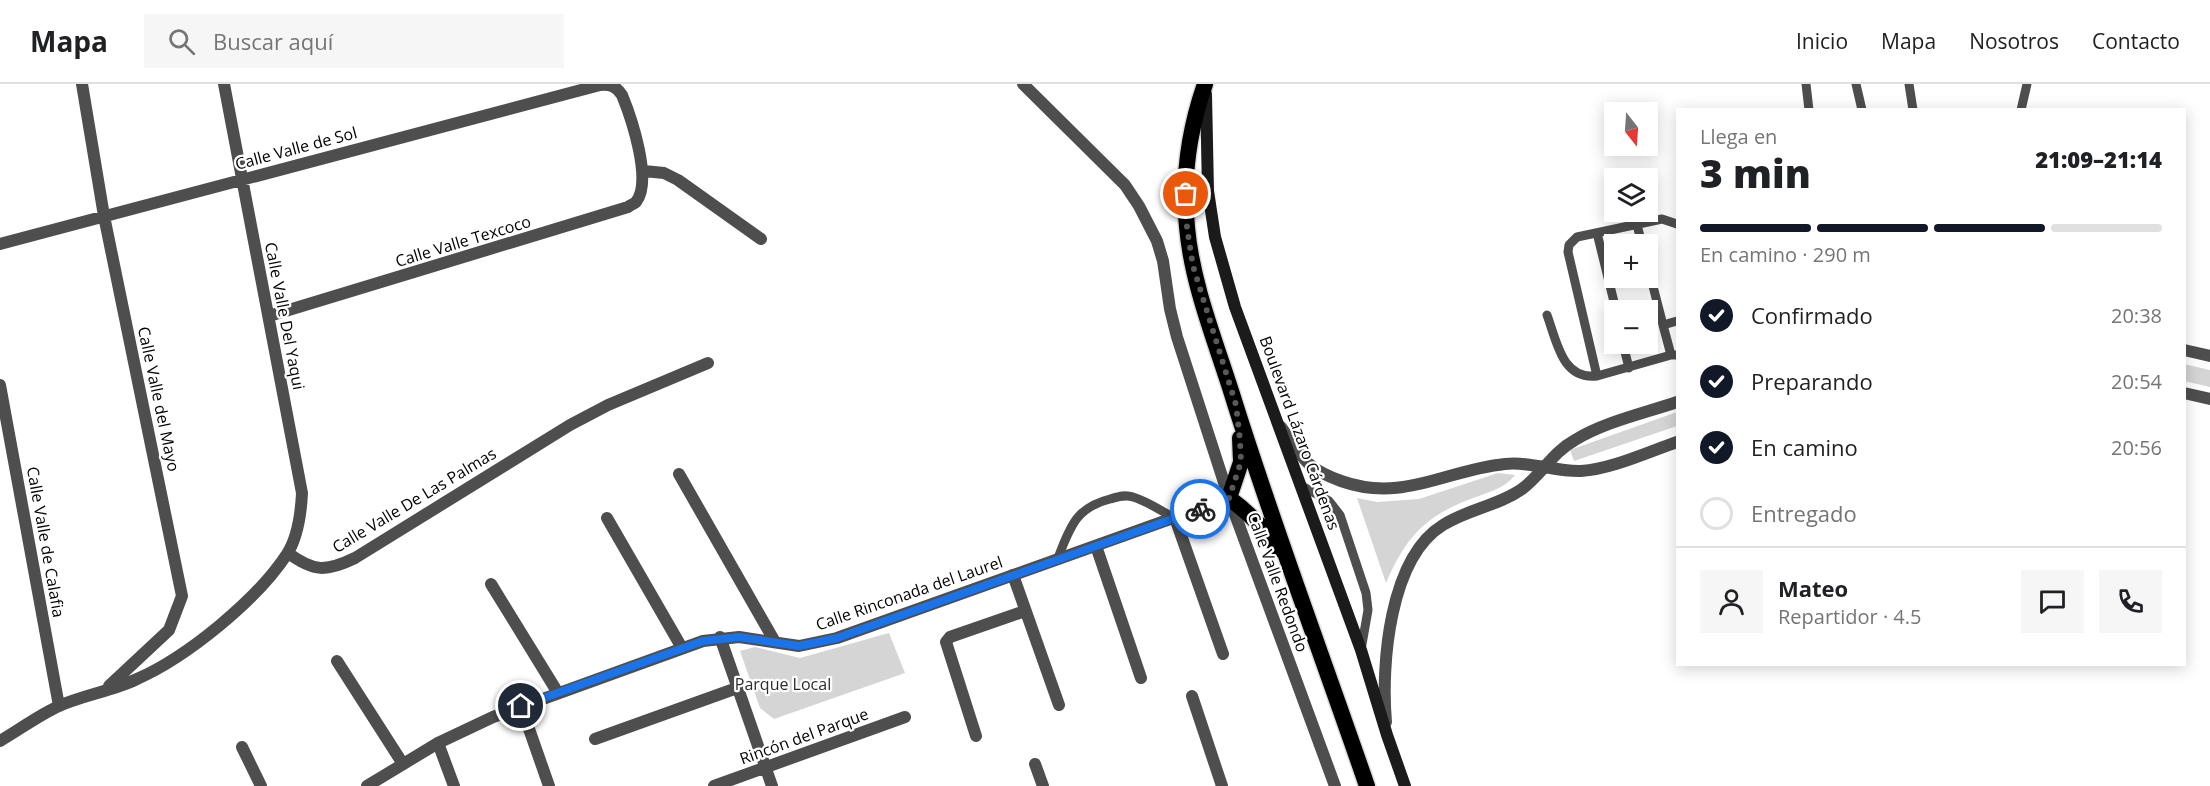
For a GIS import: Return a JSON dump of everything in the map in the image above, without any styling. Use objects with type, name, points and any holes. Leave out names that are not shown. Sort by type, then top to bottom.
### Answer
[{"type":"highway","name":"Boulevard Lázaro Cárdenas","points":[[1206,84],[1196,110],[1186,175],[1187,228],[1196,277],[1236,405],[1367,786]]},
{"type":"highway","points":[[1236,405],[1241,462],[1229,498],[1270,535],[1293,573]]},
{"type":"main road","name":"Boulevard Lázaro Cárdenas","points":[[1206,84],[1208,191],[1215,237],[1235,307],[1361,650],[1405,786]]},
{"type":"street","name":"Calle Valle del Mayo","points":[[82,84],[104,216],[182,596],[169,630],[104,691]]},
{"type":"street","name":"Calle Valle Del Yaqui","points":[[224,84],[302,493],[301,513],[288,553]]},
{"type":"street","name":"Calle Valle de Sol","points":[[0,244],[600,84]]},
{"type":"street","points":[[600,84],[617,87],[622,95],[644,171],[664,173],[678,180],[761,239]]},
{"type":"street","name":"Calle Valle Redondo","points":[[1023,84],[1125,185],[1157,241],[1177,337],[1229,498],[1335,786]]},
{"type":"street","name":"Calle Valle Texcoco","points":[[269,316],[613,213],[636,201],[644,171]]},
{"type":"street","points":[[2186,350],[2210,356]]},
{"type":"street","name":"Calle Valle De Las Palmas","points":[[288,553],[306,566],[323,569],[339,566],[570,425],[608,405],[708,363]]},
{"type":"street","name":"Calle Valle de Calafia","points":[[0,385],[59,706]]},
{"type":"street","points":[[2186,393],[2210,399]]},
{"type":"street","points":[[1387,735],[1383,688],[1386,654],[1397,594],[1408,568],[1424,543],[1442,525],[1462,515],[1505,500],[1524,488],[1543,466],[1575,440],[1676,402]]},
{"type":"street","points":[[1276,420],[1309,464],[1331,477],[1359,487],[1387,490],[1412,486],[1491,465],[1510,463],[1566,471],[1584,471],[1607,466],[1676,442]]},
{"type":"street","points":[[679,474],[776,642]]},
{"type":"street","name":"Calle Rinconada del Laurel","points":[[367,786],[438,743],[521,706],[682,648],[720,637],[739,637],[799,646],[837,638],[1229,498]]},
{"type":"street","points":[[607,518],[682,648]]},
{"type":"street","points":[[1175,518],[1223,654]]},
{"type":"street","points":[[1096,546],[1141,678]]},
{"type":"street","points":[[0,741],[59,706],[136,680],[166,665],[204,638],[258,590],[288,553]]},
{"type":"street","points":[[1013,576],[1059,705]]},
{"type":"street","points":[[491,585],[558,693]]},
{"type":"street","points":[[976,736],[946,648],[946,642],[950,637],[1025,611]]},
{"type":"street","points":[[720,637],[772,786]]},
{"type":"street","points":[[337,661],[403,764]]},
{"type":"street","points":[[595,739],[737,688]]},
{"type":"street","points":[[1192,696],[1222,786]]},
{"type":"street","points":[[521,706],[549,786]]},
{"type":"street","name":"Rincón del Parque","points":[[714,786],[905,717]]},
{"type":"street","points":[[438,743],[454,786]]},
{"type":"street","points":[[242,747],[256,784]]},
{"type":"street","points":[[1035,764],[1043,786]]},
{"type":"lane","points":[[1806,84],[1809,108]]},
{"type":"lane","points":[[1856,84],[1862,108]]},
{"type":"lane","points":[[1909,84],[1913,108]]},
{"type":"lane","points":[[2022,108],[2028,84]]},
{"type":"lane","points":[[1597,376],[1568,252],[1569,245],[1577,237],[1662,219],[1676,224]]},
{"type":"lane","points":[[1637,225],[1639,234]]},
{"type":"lane","points":[[1598,233],[1614,300]]},
{"type":"lane","points":[[1547,315],[1560,352],[1575,374],[1586,378],[1629,368],[1674,355],[1654,288]]},
{"type":"lane","points":[[1664,325],[1676,321]]},
{"type":"lane","points":[[1626,354],[1629,368]]},
{"type":"lane","points":[[1300,485],[1329,501],[1340,515],[1366,593],[1368,610],[1361,650]]},
{"type":"lane","points":[[1057,560],[1073,523],[1086,508],[1094,503],[1126,495],[1175,518]]},
{"type":"green space","points":[[2186,364],[2210,370],[2210,387],[2186,381]]},
{"type":"green space","points":[[1676,412],[1676,426],[1574,461],[1570,450]]},
{"type":"green space","points":[[1498,473],[1515,475],[1502,487],[1459,504],[1431,519],[1411,539],[1386,583],[1357,498],[1377,502],[1419,499]]},
{"type":"green space","name":"Parque Local","points":[[889,633],[905,673],[774,719],[760,708],[740,651],[755,647],[800,658]]},
{"type":"way so far","points":[[1186,194],[1187,228],[1193,266],[1236,405],[1241,462],[1229,498],[1200,509]]},
{"type":"route","points":[[521,706],[682,648],[720,637],[739,637],[799,646],[837,638],[1200,509]]}]
